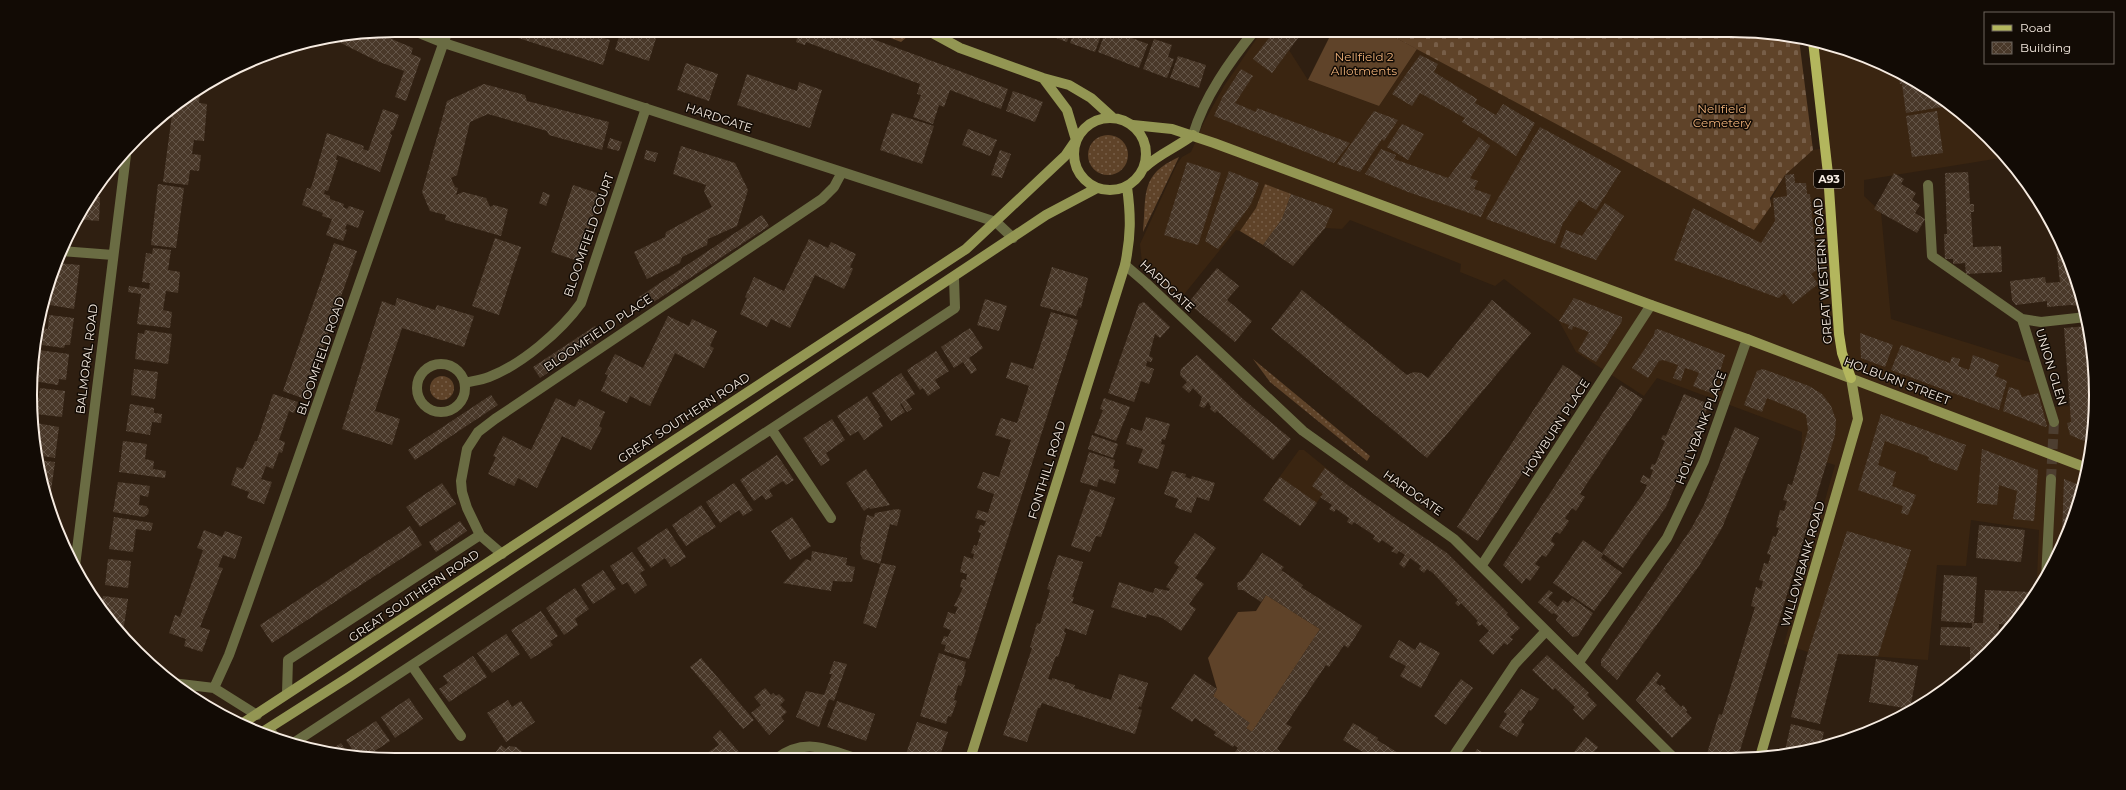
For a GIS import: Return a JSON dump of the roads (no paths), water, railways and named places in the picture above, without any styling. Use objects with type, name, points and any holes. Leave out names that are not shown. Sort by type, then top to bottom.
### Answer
[{"type":"main road","name":"GREAT WESTERN ROAD","points":[[1815,47],[1828,174],[1839,334],[1842,353],[1851,378]]},
{"type":"street","name":"HARDGATE","points":[[431,37],[996,222],[1012,238]]},
{"type":"street","name":"BLOOMFIELD ROAD","points":[[214,688],[229,656],[248,605],[446,37]]},
{"type":"street","points":[[940,37],[960,48],[1077,89],[1112,117]]},
{"type":"street","points":[[1144,167],[1160,154],[1175,148],[1193,135],[1197,120],[1218,81],[1250,37]]},
{"type":"street","points":[[1043,78],[1067,110],[1076,140]]},
{"type":"street","name":"BLOOMFIELD COURT","points":[[465,383],[488,378],[502,371],[546,341],[569,319],[581,303],[646,108]]},
{"type":"street","points":[[1134,125],[1146,144],[1147,156],[1139,177],[1127,187],[1112,190],[1097,188],[1085,180],[1077,168],[1074,154],[1076,140],[1082,130],[1090,123],[1101,118],[1112,117],[1134,125],[1172,129],[1193,135]]},
{"type":"street","name":"HOLBURN STREET","points":[[1193,135],[1651,305],[1747,339],[2082,466]]},
{"type":"street","name":"GREAT SOUTHERN ROAD","points":[[247,721],[966,249],[1065,156],[1076,140]]},
{"type":"street","name":"BALMORAL ROAD","points":[[76,557],[125,160]]},
{"type":"street","name":"BLOOMFIELD PLACE","points":[[502,554],[480,535],[467,508],[462,492],[461,481],[467,449],[478,432],[495,419],[822,199],[834,187],[842,172]]},
{"type":"street","points":[[1928,185],[1932,256],[2022,319],[2041,322],[2080,318]]},
{"type":"street","name":"FONTHILL ROAD","points":[[972,753],[1125,265],[1131,238],[1131,215],[1127,187]]},
{"type":"street","points":[[267,729],[954,278],[1046,215],[1097,188]]},
{"type":"street","points":[[67,251],[113,255]]},
{"type":"street","name":"HARDGATE","points":[[1125,265],[1303,431],[1454,539],[1482,565],[1669,753]]},
{"type":"street","points":[[298,740],[772,430],[955,308],[954,278]]},
{"type":"street","name":"HOWBURN PLACE","points":[[1482,565],[1651,305]]},
{"type":"street","name":"UNION GLEN","points":[[2022,319],[2054,422]]},
{"type":"street","name":"HOLLYBANK PLACE","points":[[1579,662],[1667,538],[1704,461],[1747,339]]},
{"type":"street","points":[[445,365],[456,369],[462,376],[465,383],[462,399],[458,406],[450,410],[434,411],[427,407],[418,393],[418,384],[421,376],[426,370],[433,366],[445,365]]},
{"type":"street","name":"WILLOWBANK ROAD","points":[[1762,751],[1858,419],[1851,378]]},
{"type":"street","points":[[772,430],[831,518]]},
{"type":"street","points":[[2047,563],[2051,479]]},
{"type":"street","name":"GREAT SOUTHERN ROAD","points":[[287,693],[288,660],[480,535]]},
{"type":"street","points":[[1455,753],[1515,664],[1546,631]]},
{"type":"street","points":[[412,666],[461,736]]},
{"type":"street","points":[[184,684],[214,688],[256,715]]},
{"type":"street","points":[[785,753],[807,746],[828,749],[840,753]]},
{"type":"tunnel","points":[[2051,479],[2054,422]]},
{"type":"park label","name":"Nellfield 2 Allotments","points":[[1364,64]]},
{"type":"park label","name":"Nellfield Cemetery","points":[[1722,116]]}]
